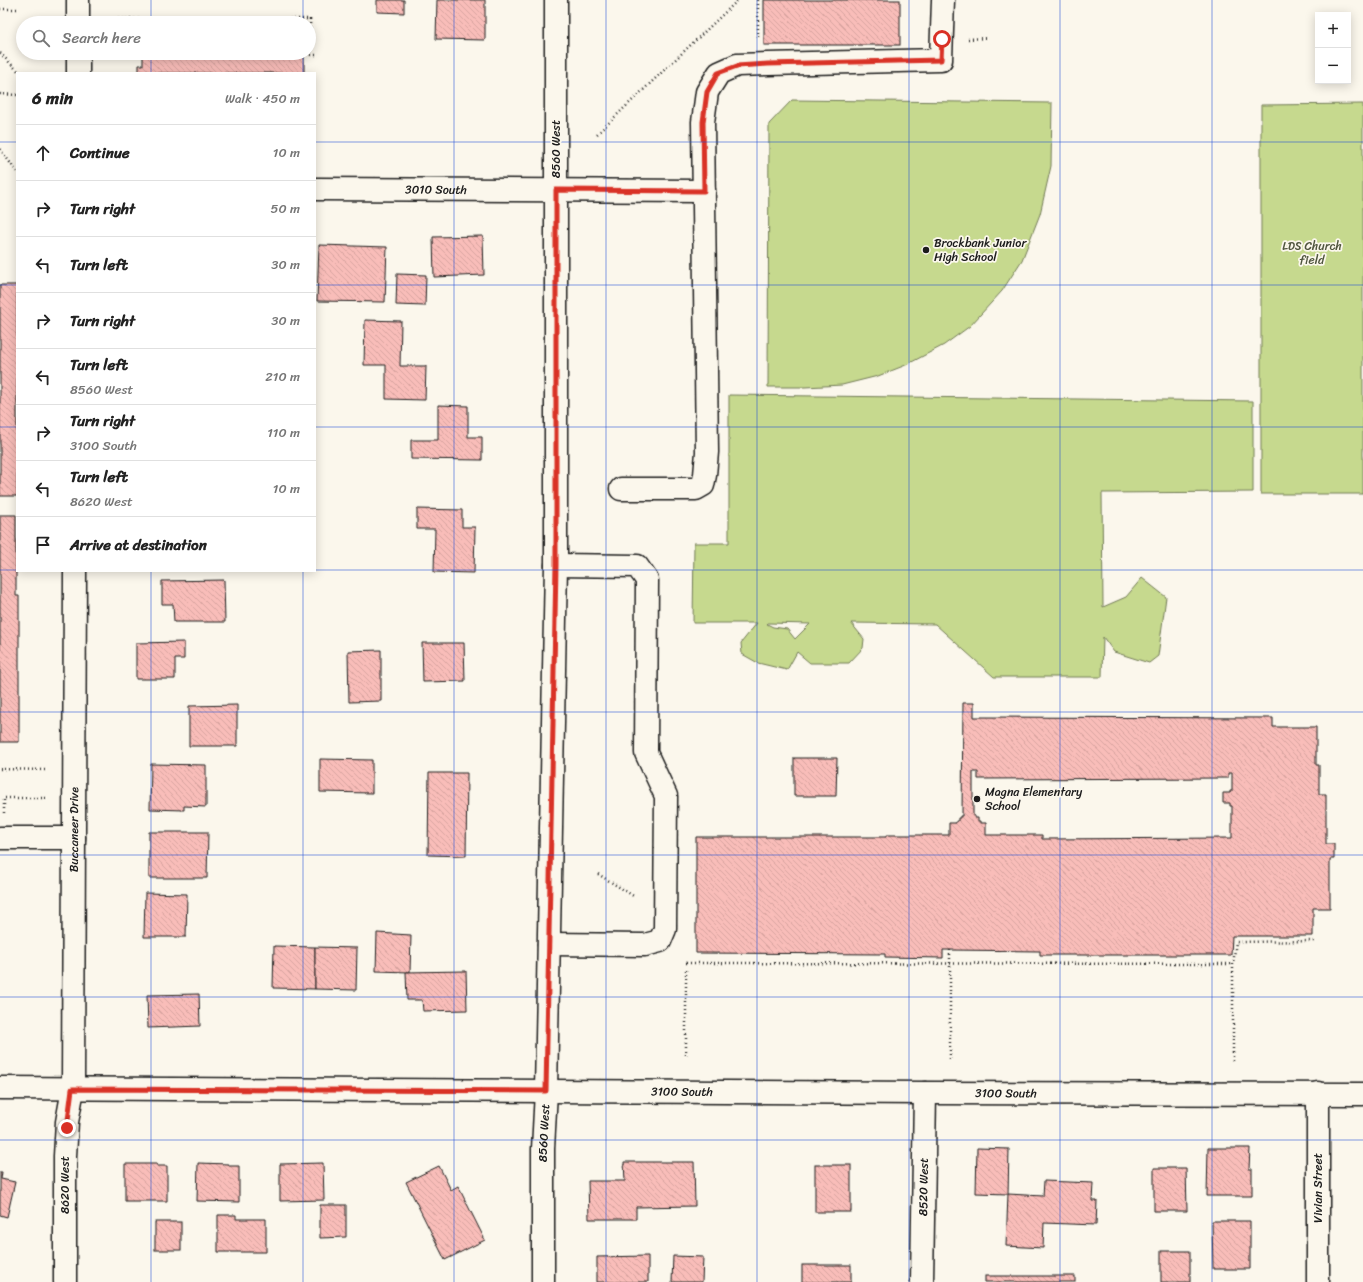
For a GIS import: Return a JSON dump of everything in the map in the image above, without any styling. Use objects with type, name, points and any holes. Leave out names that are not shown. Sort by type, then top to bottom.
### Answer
[{"type":"street","points":[[78,0],[78,16]]},
{"type":"street","name":"8560 West","points":[[543,1282],[543,1149],[546,1091],[556,565],[556,0]]},
{"type":"street","points":[[620,489],[696,489],[703,485],[706,475],[704,114],[707,92],[718,73],[737,66],[768,64],[941,60],[943,0]]},
{"type":"street","points":[[78,60],[78,72]]},
{"type":"street","name":"3010 South","points":[[316,190],[704,191]]},
{"type":"street","points":[[549,944],[645,945],[660,941],[665,929],[666,796],[646,753],[647,580],[637,566],[556,565]]},
{"type":"street","name":"Buccaneer Drive","points":[[72,1089],[75,572]]},
{"type":"street","points":[[0,838],[74,838]]},
{"type":"street","name":"3100 South","points":[[0,1088],[1363,1094]]},
{"type":"street","name":"8620 West","points":[[65,1282],[65,1156],[67,1122],[72,1089]]},
{"type":"street","name":"8520 West","points":[[922,1282],[925,1093]]},
{"type":"street","name":"Vivian Street","points":[[1318,1093],[1318,1282]]},
{"type":"path","points":[[597,134],[738,0]]},
{"type":"path","points":[[758,0],[758,40]]},
{"type":"path","points":[[0,9],[18,9]]},
{"type":"path","points":[[0,53],[19,72]]},
{"type":"path","points":[[0,94],[16,95]]},
{"type":"path","points":[[0,149],[16,171]]},
{"type":"path","points":[[0,769],[46,770]]},
{"type":"path","points":[[4,798],[46,798]]},
{"type":"path","points":[[598,874],[635,897]]},
{"type":"path","points":[[1233,1061],[1233,964],[1236,942],[1315,941]]},
{"type":"path","points":[[950,950],[950,1060]]},
{"type":"path","points":[[686,963],[1233,964]]},
{"type":"path","points":[[686,970],[686,1058]]},
{"type":"green space","points":[[792,100],[1052,103],[1051,166],[1040,214],[1022,260],[1002,291],[970,326],[944,345],[906,365],[878,376],[842,385],[768,387],[769,124]]},
{"type":"green space","name":"LDS Church field","points":[[1363,104],[1363,494],[1261,494],[1261,105]]},
{"type":"green space","points":[[729,395],[1253,401],[1253,492],[1102,493],[1103,607],[1126,597],[1142,578],[1166,597],[1158,656],[1149,663],[1114,652],[1103,637],[1102,677],[994,677],[935,624],[851,623],[864,639],[863,648],[849,663],[810,663],[797,652],[787,670],[758,663],[742,654],[741,643],[757,623],[693,623],[694,543],[729,543]],"holes":[[[767,624],[810,624],[795,639],[787,629],[773,627]]]},
{"type":"building","points":[[377,0],[404,0],[404,13],[377,12]]},
{"type":"building","points":[[437,0],[485,0],[485,40],[436,39]]},
{"type":"building","points":[[764,0],[900,0],[900,45],[764,45]]},
{"type":"building","points":[[143,60],[304,60],[304,72],[139,72],[139,65],[143,65]]},
{"type":"building","points":[[483,236],[484,275],[434,277],[433,237]]},
{"type":"building","points":[[319,245],[387,247],[385,302],[317,301]]},
{"type":"building","points":[[397,274],[426,275],[425,306],[396,305]]},
{"type":"building","points":[[0,285],[16,285],[16,496],[0,496]]},
{"type":"building","points":[[365,320],[401,321],[400,366],[426,366],[425,400],[386,399],[386,365],[364,365]]},
{"type":"building","points":[[438,405],[468,406],[468,437],[482,437],[482,460],[411,459],[411,440],[438,440]]},
{"type":"building","points":[[417,509],[462,510],[462,527],[475,527],[474,573],[434,572],[435,529],[417,529]]},
{"type":"building","points":[[0,515],[16,515],[16,596],[19,596],[19,742],[0,742]]},
{"type":"building","points":[[224,580],[225,622],[174,622],[173,604],[162,604],[162,581]]},
{"type":"building","points":[[184,642],[184,659],[175,659],[175,679],[136,679],[136,643]]},
{"type":"building","points":[[422,643],[464,643],[465,681],[423,682]]},
{"type":"building","points":[[381,650],[381,701],[349,702],[348,651]]},
{"type":"building","points":[[963,703],[974,703],[974,717],[1273,718],[1273,727],[1316,727],[1316,765],[1319,765],[1319,794],[1326,794],[1326,844],[1334,844],[1334,859],[1330,859],[1330,908],[1313,908],[1313,936],[1232,936],[1231,955],[1040,955],[1040,951],[943,950],[943,958],[885,957],[885,954],[696,953],[696,837],[886,837],[886,835],[949,835],[949,823],[956,823],[958,818],[962,816]],"holes":[[[973,772],[978,772],[978,779],[1228,778],[1228,773],[1232,773],[1232,791],[1230,791],[1230,793],[1223,793],[1223,803],[1230,803],[1230,806],[1232,806],[1232,838],[1042,839],[1042,835],[986,835],[986,823],[980,823],[978,818],[973,816]]]},
{"type":"building","points":[[237,705],[237,746],[189,746],[189,706]]},
{"type":"building","points":[[794,758],[837,758],[836,796],[794,796]]},
{"type":"building","points":[[320,759],[372,760],[372,793],[320,792]]},
{"type":"building","points":[[151,764],[206,765],[206,807],[184,806],[184,810],[150,809]]},
{"type":"building","points":[[429,773],[467,773],[466,856],[428,855]]},
{"type":"building","points":[[149,832],[208,832],[207,878],[149,878]]},
{"type":"building","points":[[145,893],[187,894],[186,937],[144,937]]},
{"type":"building","points":[[377,933],[411,935],[410,972],[376,971]]},
{"type":"building","points":[[274,946],[315,947],[315,989],[273,988]]},
{"type":"building","points":[[315,947],[357,948],[356,990],[315,989]]},
{"type":"building","points":[[466,971],[467,1010],[423,1011],[422,1000],[407,1000],[406,972]]},
{"type":"building","points":[[199,994],[200,1026],[148,1028],[147,995]]},
{"type":"building","points":[[977,1148],[1009,1149],[1008,1194],[976,1193]]},
{"type":"building","points":[[1208,1148],[1250,1148],[1249,1169],[1252,1169],[1252,1196],[1207,1196]]},
{"type":"building","points":[[624,1162],[694,1162],[695,1206],[636,1207],[636,1219],[589,1219],[588,1181],[625,1181]]},
{"type":"building","points":[[198,1163],[229,1164],[229,1166],[239,1166],[239,1202],[197,1201]]},
{"type":"building","points":[[323,1163],[324,1200],[280,1201],[280,1164]]},
{"type":"building","points":[[125,1164],[157,1164],[157,1166],[167,1166],[167,1201],[125,1201]]},
{"type":"building","points":[[815,1165],[851,1165],[851,1212],[815,1212]]},
{"type":"building","points":[[439,1166],[451,1190],[458,1186],[485,1240],[445,1260],[406,1182]]},
{"type":"building","points":[[1154,1168],[1186,1168],[1187,1211],[1154,1211]]},
{"type":"building","points":[[0,1172],[2,1172],[1,1179],[15,1182],[7,1217],[0,1215]]},
{"type":"building","points":[[1044,1181],[1093,1183],[1092,1201],[1097,1201],[1096,1225],[1044,1223],[1043,1248],[1006,1246],[1008,1194],[1043,1196]]},
{"type":"building","points":[[320,1205],[346,1205],[346,1237],[320,1238]]},
{"type":"building","points":[[218,1215],[236,1215],[236,1219],[266,1219],[266,1252],[218,1252]]},
{"type":"building","points":[[1212,1221],[1250,1221],[1250,1269],[1213,1269]]},
{"type":"building","points":[[155,1222],[181,1222],[181,1250],[155,1250]]},
{"type":"building","points":[[1161,1251],[1190,1251],[1190,1282],[1161,1282]]},
{"type":"building","points":[[648,1256],[648,1282],[597,1282],[597,1257]]},
{"type":"building","points":[[673,1256],[703,1257],[702,1282],[672,1282]]},
{"type":"building","points":[[802,1265],[851,1265],[851,1282],[802,1282]]},
{"type":"building","points":[[985,1276],[1075,1276],[1075,1282],[985,1282]]},
{"type":"place","name":"Brockbank Junior High School","points":[[926,250]]},
{"type":"place","name":"Magna Elementary School","points":[[977,799]]},
{"type":"route","points":[[67,1128],[72,1089],[546,1091],[556,565],[556,190],[704,191],[703,122],[707,92],[718,73],[737,66],[768,64],[941,60],[942,39]]}]
